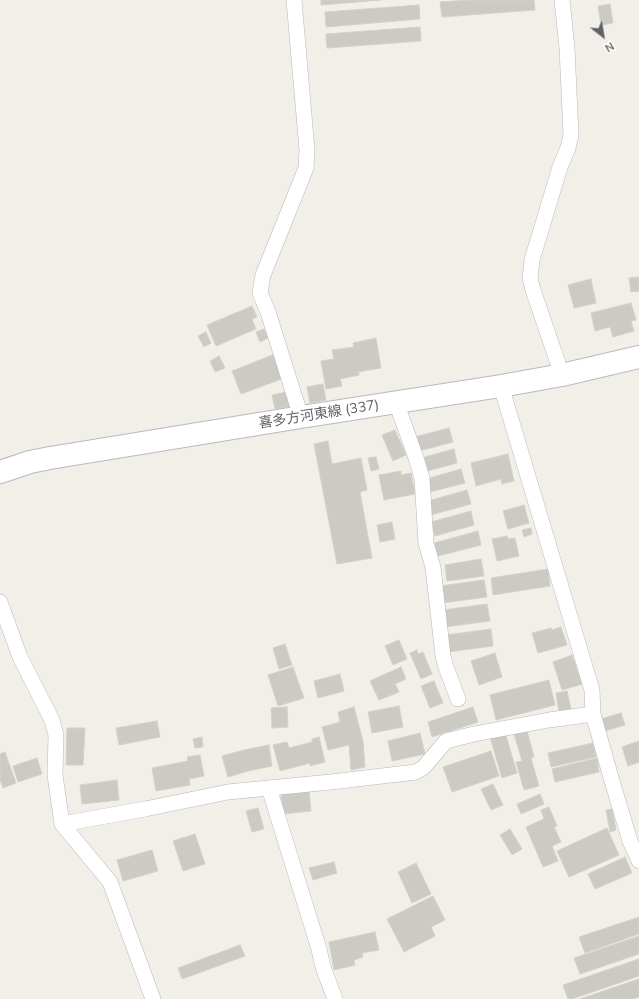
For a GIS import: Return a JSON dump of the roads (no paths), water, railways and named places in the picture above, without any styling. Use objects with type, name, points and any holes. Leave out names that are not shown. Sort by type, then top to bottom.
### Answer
[{"type":"main road","name":"喜多方河東線 (337)","points":[[0,472],[30,462],[50,458],[501,386],[562,375],[639,358]]},
{"type":"street","points":[[294,0],[307,150],[306,168],[263,275],[260,293],[268,312],[301,417]]},
{"type":"street","points":[[562,0],[567,48],[571,135],[532,260],[530,278],[532,290],[562,375]]},
{"type":"street","points":[[501,386],[592,690],[593,714],[630,841],[639,861]]},
{"type":"street","points":[[396,402],[422,478],[426,542],[433,567],[443,656],[458,698]]},
{"type":"street","points":[[0,602],[20,657],[52,720],[56,735],[55,775],[62,824],[110,882],[153,999]]},
{"type":"street","points":[[62,824],[228,792],[416,772],[424,767],[446,742],[474,734],[549,720],[593,714]]},
{"type":"street","points":[[269,788],[319,949],[323,967],[335,999]]}]
